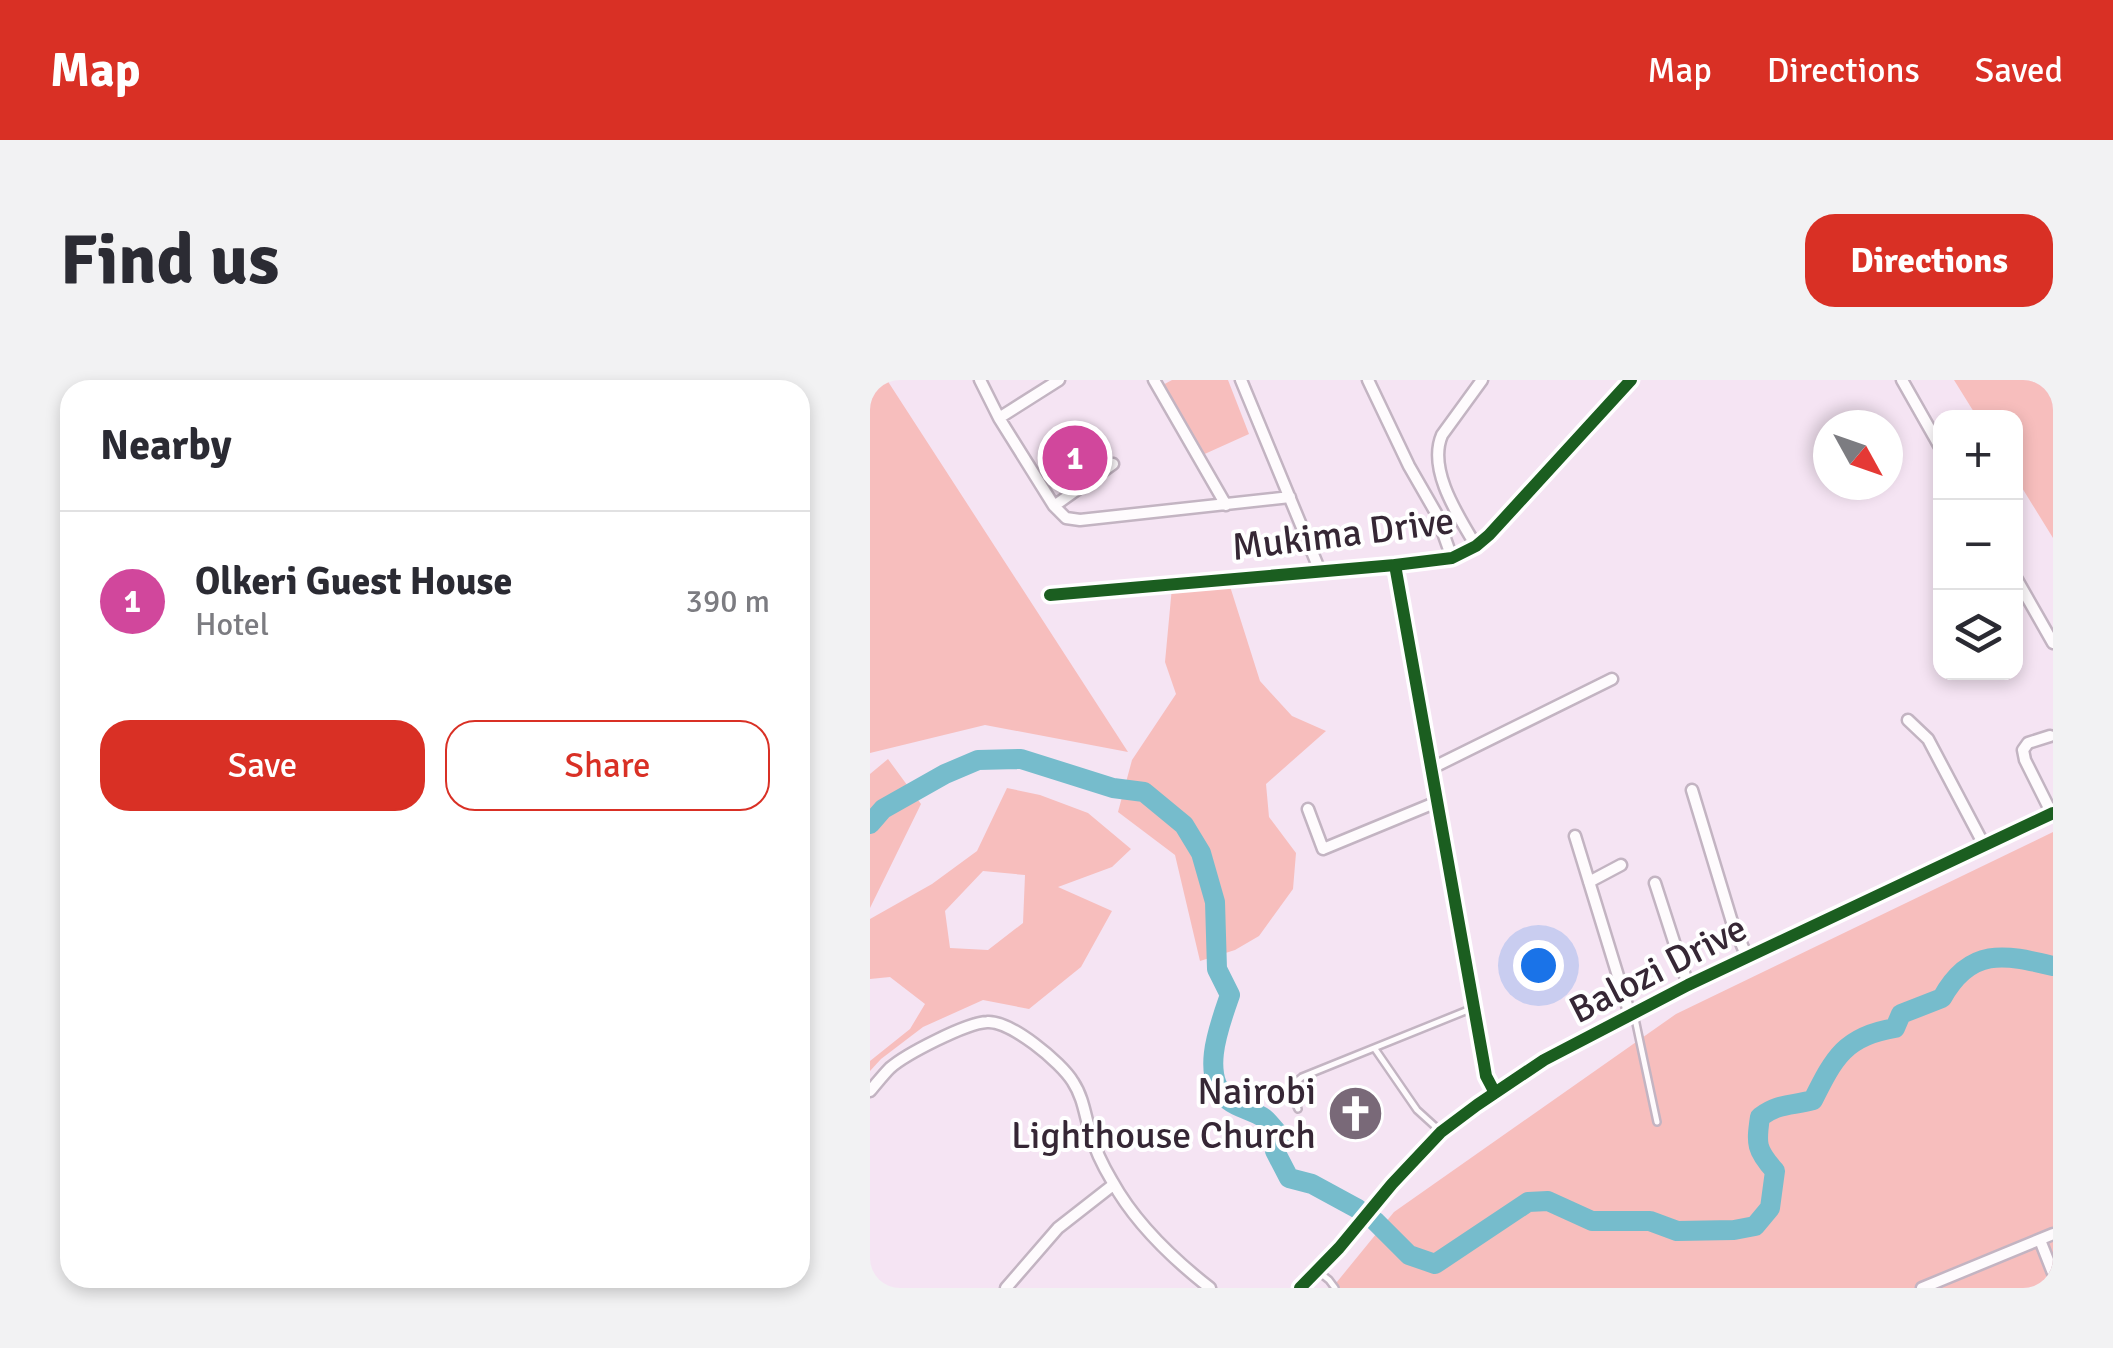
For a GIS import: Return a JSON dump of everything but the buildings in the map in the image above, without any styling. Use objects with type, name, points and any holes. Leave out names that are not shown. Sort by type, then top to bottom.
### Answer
[{"type":"street","points":[[980,380],[999,418],[1054,506],[1066,518],[1080,520],[1290,497]]},
{"type":"street","points":[[999,418],[1059,380]]},
{"type":"street","points":[[1154,380],[1226,506]]},
{"type":"street","points":[[1241,380],[1320,571]]},
{"type":"street","points":[[1368,380],[1436,513],[1452,558]]},
{"type":"street","points":[[1476,546],[1445,488],[1438,444],[1482,380]]},
{"type":"street","name":"Mukima Drive","points":[[1050,595],[1452,558],[1476,546],[1630,380]]},
{"type":"street","points":[[1902,380],[1933,435]]},
{"type":"street","points":[[1054,506],[1113,464]]},
{"type":"street","points":[[1394,565],[1486,1076],[1495,1093]]},
{"type":"street","points":[[2023,590],[2053,642]]},
{"type":"street","points":[[1430,768],[1612,680]]},
{"type":"street","points":[[1908,720],[1928,739],[1984,846]]},
{"type":"street","points":[[2050,736],[2022,750],[2052,813]]},
{"type":"street","points":[[1692,790],[1727,906],[1748,957]]},
{"type":"street","points":[[1308,809],[1323,849],[1436,802]]},
{"type":"street","name":"Balozi Drive","points":[[1300,1288],[1441,1132],[1544,1060],[1688,985],[2052,813]]},
{"type":"street","points":[[1575,836],[1632,1014]]},
{"type":"street","points":[[1589,882],[1621,866]]},
{"type":"street","points":[[1655,883],[1688,985]]},
{"type":"street","points":[[870,1091],[900,1061],[942,1039],[982,1022],[1006,1026],[1067,1073],[1075,1084],[1095,1148],[1113,1184],[1172,1256],[1210,1288]]},
{"type":"street","points":[[1006,1288],[1058,1228],[1113,1184]]},
{"type":"street","points":[[1922,1288],[2053,1234]]},
{"type":"street","points":[[2040,1240],[2053,1273]]},
{"type":"lane","points":[[1298,1109],[1290,1088],[1302,1077],[1474,1008]]},
{"type":"lane","points":[[1632,1014],[1658,1122]]},
{"type":"lane","points":[[1375,1048],[1418,1110],[1441,1132]]},
{"type":"lane","points":[[1316,1270],[1335,1288]]},
{"type":"shaded area","points":[[870,380],[887,380],[1128,752],[985,725],[870,753]]},
{"type":"shaded area","points":[[1172,380],[1228,380],[1249,434],[1198,457],[1159,387]]},
{"type":"shaded area","points":[[1954,380],[2053,380],[2053,538],[2023,489],[2023,410],[1973,410]]},
{"type":"shaded area","points":[[1228,580],[1260,681],[1292,716],[1326,731],[1266,784],[1269,817],[1296,853],[1293,889],[1259,936],[1235,950],[1200,961],[1175,855],[1118,812],[1132,760],[1176,694],[1165,662],[1172,587]]},
{"type":"shaded area","points":[[888,759],[921,804],[870,908],[870,774]]},
{"type":"shaded area","points":[[1007,788],[1040,795],[1088,813],[1131,849],[1112,867],[1058,887],[1112,911],[1081,967],[1029,1009],[983,1000],[923,1027],[870,1071],[870,1061],[910,1029],[925,1004],[890,977],[870,979],[870,919],[932,884],[977,851]],"holes":[[[983,871],[1025,875],[1023,923],[988,950],[950,948],[945,911]]]},
{"type":"shaded area","points":[[2053,832],[2053,1288],[1332,1288],[1394,1212],[1676,1014]]},
{"type":"waterway","points":[[870,824],[883,809],[978,760],[1021,759],[1113,788],[1144,792],[1184,825],[1201,853],[1215,902],[1217,969],[1230,995],[1214,1049],[1219,1090],[1232,1103],[1264,1118],[1280,1136],[1275,1151],[1289,1178],[1312,1184],[1358,1209]]},
{"type":"waterway","points":[[1375,1221],[1409,1255],[1435,1264],[1528,1202],[1548,1201],[1592,1221],[1650,1221],[1677,1231],[1755,1226],[1770,1208],[1775,1171],[1759,1146],[1760,1117],[1779,1107],[1813,1100],[1843,1051],[1864,1037],[1895,1028],[1901,1014],[1942,998],[1953,981],[1977,962],[2004,957],[2053,966]]},
{"type":"cycle path","points":[[1050,595],[1452,558],[1489,535],[1631,380]]},
{"type":"cycle path","points":[[1395,565],[1486,1076],[1495,1093]]},
{"type":"cycle path","points":[[1300,1288],[1441,1132],[1544,1060],[1688,985],[2053,813]]},
{"type":"place","name":"Olkeri Guest House","points":[[1075,458]]},
{"type":"place","name":"Nairobi Lighthouse Church","points":[[1355,1113]]}]
